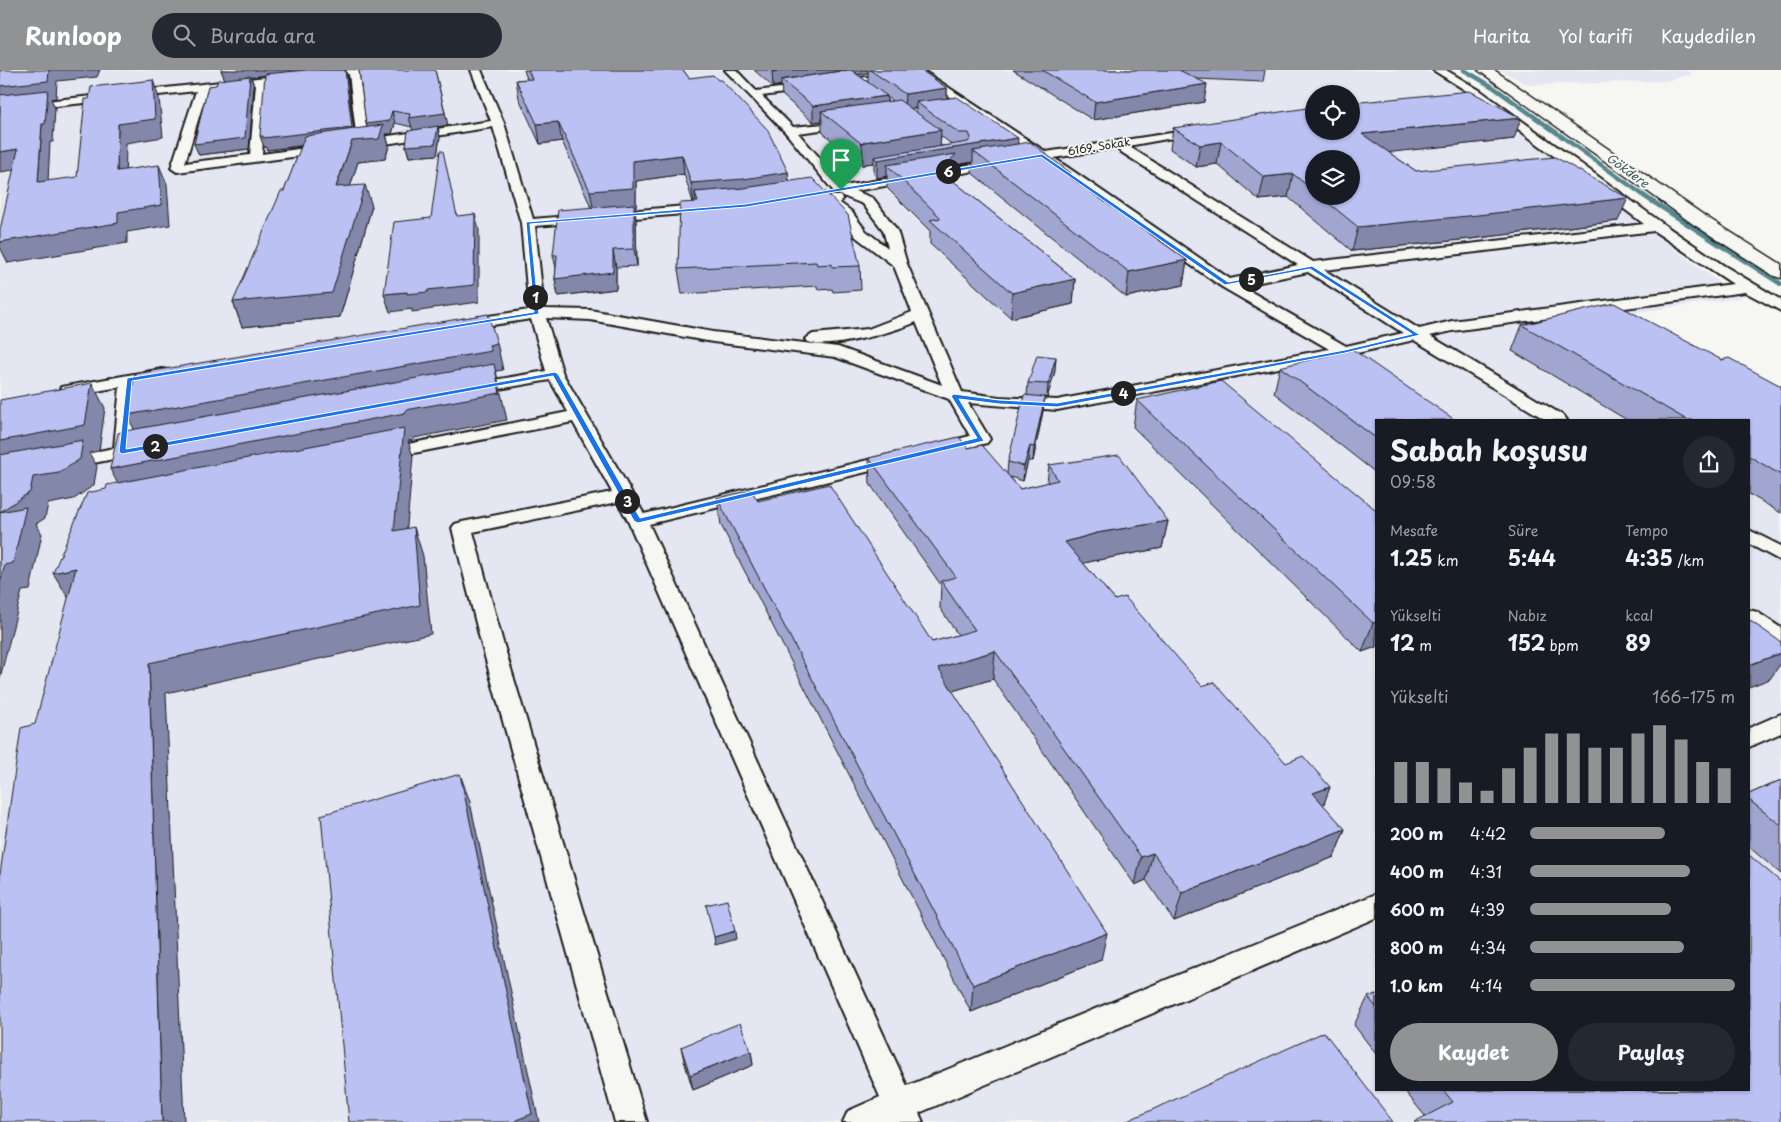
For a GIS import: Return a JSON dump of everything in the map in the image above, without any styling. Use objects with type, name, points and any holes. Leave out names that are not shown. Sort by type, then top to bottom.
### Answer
[{"type":"main road","points":[[1485,70],[1699,220],[1781,272]]},
{"type":"street","points":[[354,70],[363,144]]},
{"type":"street","points":[[0,109],[359,70]]},
{"type":"street","points":[[476,70],[498,123],[528,223],[537,313],[555,374],[638,521],[902,1113]]},
{"type":"street","points":[[638,521],[981,439],[954,396],[900,264],[890,230],[868,201],[841,190],[790,131],[730,70]]},
{"type":"street","points":[[840,70],[869,92]]},
{"type":"street","points":[[1438,70],[1478,93],[1659,226],[1746,287],[1781,306]]},
{"type":"street","points":[[755,94],[916,71],[1026,144],[1227,284],[1361,362]]},
{"type":"street","points":[[256,158],[262,81]]},
{"type":"street","points":[[202,88],[177,168],[363,144],[498,123]]},
{"type":"street","points":[[1458,95],[1478,93]]},
{"type":"street","points":[[949,108],[968,106]]},
{"type":"street","points":[[790,131],[864,121]]},
{"type":"street","name":"6169. Sokak","points":[[822,193],[1210,128]]},
{"type":"street","points":[[1116,143],[1417,335],[1556,419]]},
{"type":"street","points":[[1008,147],[1026,144]]},
{"type":"street","points":[[841,190],[833,204],[846,214],[861,234],[900,264]]},
{"type":"street","points":[[528,223],[726,207]]},
{"type":"street","points":[[1227,284],[1310,267],[1659,226]]},
{"type":"street","points":[[449,327],[537,313],[590,315],[752,342],[838,352],[954,396],[999,402],[1057,405],[1345,351],[1452,326],[1746,287]]},
{"type":"street","points":[[752,342],[849,338],[901,325],[920,314]]},
{"type":"street","points":[[55,393],[178,372]]},
{"type":"street","points":[[456,392],[555,374]]},
{"type":"street","points":[[122,452],[129,380]]},
{"type":"street","points":[[362,458],[578,416]]},
{"type":"street","points":[[47,467],[162,445]]},
{"type":"street","points":[[623,495],[462,528],[491,639],[631,1122]]},
{"type":"street","points":[[1750,537],[1781,555]]},
{"type":"street","points":[[1750,617],[1781,638]]},
{"type":"street","points":[[1750,738],[1781,723]]},
{"type":"street","points":[[859,1122],[902,1113],[1375,906]]},
{"type":"shaded area","points":[[0,70],[1424,70],[1459,87],[1740,298],[1630,313],[1781,390],[1781,1122],[0,1122]]},
{"type":"shaded area","points":[[1500,70],[1685,70],[1692,74],[1666,81],[1529,85]]},
{"type":"building","points":[[0,70],[49,70],[48,81],[0,86]]},
{"type":"building","points":[[306,70],[345,70],[352,128],[263,138],[263,136],[260,136],[265,74]]},
{"type":"building","points":[[359,70],[435,70],[445,113],[409,118],[410,114],[392,111],[389,121],[366,124]]},
{"type":"building","points":[[528,70],[683,70],[689,78],[713,75],[718,80],[721,80],[767,129],[788,172],[744,179],[691,183],[682,155],[633,161],[633,188],[590,191],[558,122],[537,124],[516,80],[532,79]]},
{"type":"building","points":[[851,70],[887,96],[813,106],[781,80]]},
{"type":"building","points":[[870,70],[921,70],[947,88],[905,94]]},
{"type":"building","points":[[1042,70],[1179,70],[1207,84],[1095,102]]},
{"type":"building","points":[[250,76],[245,138],[194,144],[208,86],[216,85],[218,80]]},
{"type":"building","points":[[153,80],[155,119],[118,124],[117,171],[159,165],[162,205],[118,212],[118,223],[0,242],[0,230],[18,149],[0,152],[0,95],[48,90],[45,124],[42,124],[38,182],[77,177],[85,99],[89,99],[91,87]]},
{"type":"building","points":[[1470,91],[1521,118],[1362,134],[1416,171],[1555,157],[1628,198],[1358,227],[1331,205],[1360,205],[1360,150],[1305,150],[1305,184],[1293,174],[1264,177],[1221,142],[1200,145],[1173,128],[1305,108],[1305,140],[1360,140],[1360,102]]},
{"type":"building","points":[[957,97],[1018,138],[877,160],[874,157],[968,142],[971,138],[969,133],[959,133],[916,102]]},
{"type":"building","points":[[899,100],[941,130],[864,142],[862,144],[821,111]]},
{"type":"building","points":[[383,125],[379,139],[352,141],[336,187],[365,185],[332,293],[233,302],[281,191],[284,191],[305,136]]},
{"type":"building","points":[[438,126],[435,144],[406,146],[408,131]]},
{"type":"building","points":[[1030,142],[1071,173],[1066,174],[1187,260],[1129,272],[973,151]]},
{"type":"building","points":[[440,151],[443,151],[457,216],[475,214],[474,285],[428,290],[428,292],[384,294],[394,222],[431,218]]},
{"type":"building","points":[[956,154],[941,171],[1075,279],[1012,293],[930,220],[941,218],[887,165]]},
{"type":"building","points":[[812,178],[848,215],[860,266],[832,267],[832,264],[817,265],[816,262],[678,269],[680,203],[698,202],[695,192],[744,188]]},
{"type":"building","points":[[634,204],[634,249],[613,250],[613,272],[555,279],[557,255],[553,255],[558,210]]},
{"type":"building","points":[[1614,303],[1722,360],[1729,358],[1781,386],[1781,475],[1750,457],[1750,419],[1685,419],[1522,325]]},
{"type":"building","points":[[488,314],[497,343],[489,345],[491,351],[127,415],[135,374]]},
{"type":"building","points":[[1352,349],[1454,419],[1375,419],[1375,437],[1280,367]]},
{"type":"building","points":[[1037,355],[1056,357],[1048,384],[1028,383]]},
{"type":"building","points":[[494,364],[500,393],[110,469],[118,433],[125,431]]},
{"type":"building","points":[[1221,381],[1375,509],[1375,622],[1373,623],[1137,400]]},
{"type":"building","points":[[92,383],[85,425],[0,441],[0,400]]},
{"type":"building","points":[[1024,395],[1045,397],[1034,447],[1030,446],[1024,466],[1008,462]]},
{"type":"building","points":[[404,428],[394,531],[414,527],[420,605],[149,663],[162,1122],[0,1122],[0,874],[21,728],[35,724],[76,568],[53,573],[87,493],[106,489],[107,485]]},
{"type":"building","points":[[959,437],[968,448],[982,445],[1020,489],[1058,480],[1049,465],[1119,455],[1168,521],[1097,533],[1065,542],[1115,600],[1125,597],[1202,686],[1214,682],[1286,763],[1303,756],[1330,787],[1313,793],[1345,829],[1182,893],[1153,853],[1141,857],[995,651],[938,668],[1107,933],[973,985],[717,498],[751,490],[758,501],[829,484],[932,642],[975,630],[941,581],[956,577],[869,458]]},
{"type":"building","points":[[83,440],[80,459],[59,473],[33,477],[30,492],[0,512],[0,455]]},
{"type":"building","points":[[26,507],[13,563],[5,565],[0,582],[0,512]]},
{"type":"building","points":[[1750,621],[1781,642],[1781,653],[1750,665]]},
{"type":"building","points":[[460,774],[532,1114],[516,1120],[516,1122],[349,1122],[321,815]]},
{"type":"building","points":[[1781,780],[1781,825],[1750,801],[1750,794]]},
{"type":"building","points":[[1750,856],[1781,882],[1781,1122],[1414,1122],[1453,1102],[1444,1091],[1750,1091]]},
{"type":"building","points":[[727,900],[735,931],[714,937],[706,905]]},
{"type":"building","points":[[1375,994],[1375,1006],[1368,997]]},
{"type":"building","points":[[740,1023],[751,1051],[690,1075],[681,1047]]},
{"type":"building","points":[[1324,1032],[1393,1122],[1125,1122]]},
{"type":"waterway","name":"Gökdere","points":[[1464,70],[1493,87],[1646,197]]},
{"type":"waterway","name":"Gökdere","points":[[1644,196],[1781,284]]},
{"type":"route","points":[[1042,155],[1227,284],[1310,267],[1417,335],[1345,351],[1057,405],[999,402],[954,396],[981,439],[638,521],[555,374],[122,452],[129,380],[537,313],[528,223],[746,206],[841,190],[1042,155]]}]
